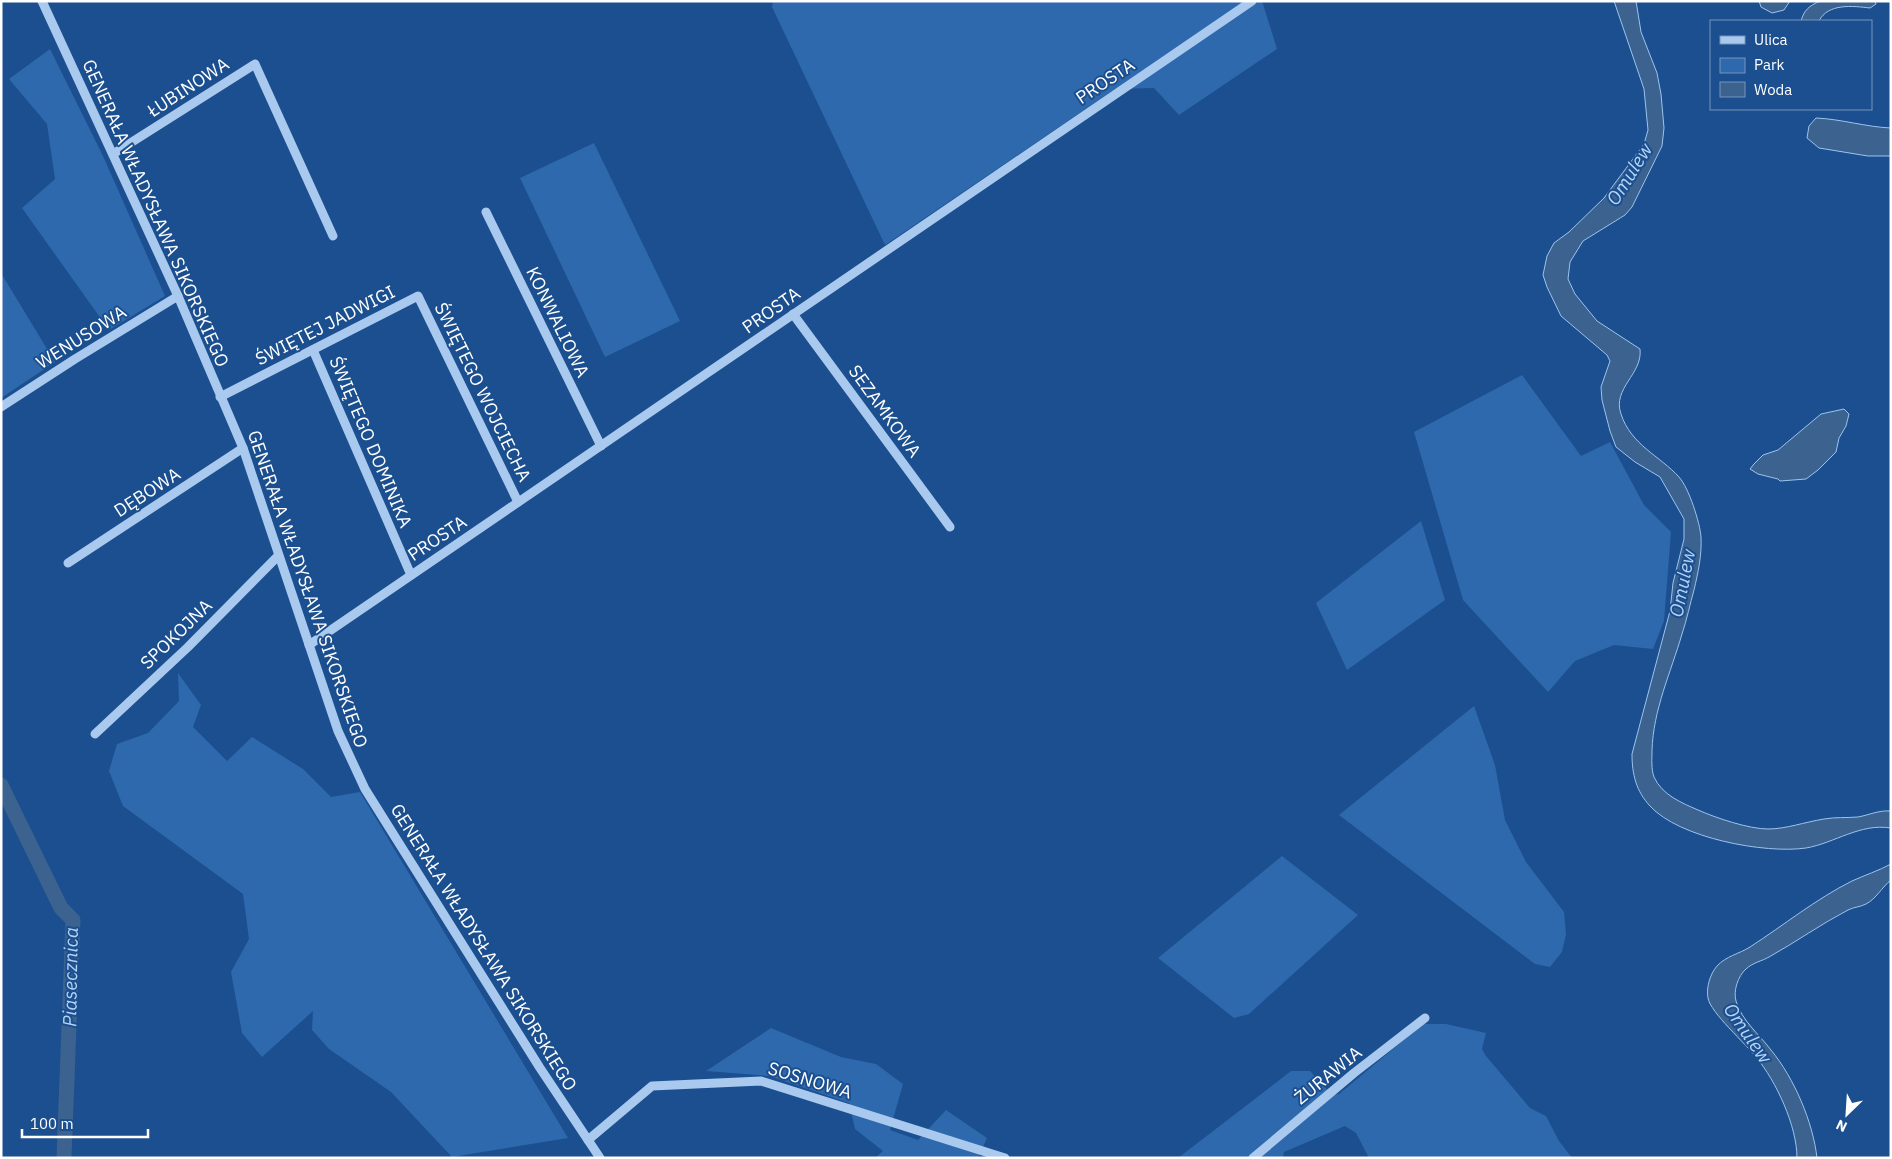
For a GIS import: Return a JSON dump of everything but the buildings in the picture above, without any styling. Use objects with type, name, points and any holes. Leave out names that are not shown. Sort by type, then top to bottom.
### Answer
[{"type":"street","name":"GENERAŁA WŁADYSŁAWA SIKORSKIEGO","points":[[42,1],[178,296],[243,448],[338,731],[365,789],[540,1068],[600,1158]]},
{"type":"street","name":"PROSTA","points":[[309,645],[1252,1]]},
{"type":"street","name":"ŁUBINOWA","points":[[113,154],[255,64],[333,236]]},
{"type":"street","name":"KONWALIOWA","points":[[486,212],[601,446]]},
{"type":"street","name":"WENUSOWA","points":[[1,406],[178,296]]},
{"type":"street","name":"ŚWIĘTEJ JADWIGI","points":[[220,397],[418,296]]},
{"type":"street","name":"ŚWIĘTEGO WOJCIECHA","points":[[418,296],[518,502]]},
{"type":"street","name":"SEZAMKOWA","points":[[794,314],[950,526]]},
{"type":"street","name":"ŚWIĘTEGO DOMINIKA","points":[[313,350],[411,575]]},
{"type":"street","name":"DĘBOWA","points":[[68,563],[243,448]]},
{"type":"street","name":"SPOKOJNA","points":[[95,734],[188,647],[278,556]]},
{"type":"street","name":"ŻURAWIA","points":[[1253,1158],[1354,1072],[1424,1018]]},
{"type":"street","name":"SOSNOWA","points":[[588,1140],[652,1086],[761,1081],[1005,1158]]},
{"type":"green space","points":[[773,1],[1262,1],[1277,49],[1179,115],[1154,88],[1115,89],[885,245],[772,7]]},
{"type":"green space","points":[[50,49],[103,156],[165,296],[109,330],[22,208],[55,179],[47,124],[9,79]]},
{"type":"green space","points":[[594,143],[680,321],[605,357],[520,178]]},
{"type":"green space","points":[[1,273],[55,362],[1,398]]},
{"type":"green space","points":[[1522,375],[1581,456],[1610,442],[1644,505],[1671,532],[1664,621],[1653,649],[1614,645],[1575,661],[1548,692],[1463,600],[1414,432]]},
{"type":"green space","points":[[1421,521],[1445,600],[1347,670],[1316,603]]},
{"type":"green space","points":[[178,673],[201,705],[193,727],[227,761],[252,737],[303,769],[331,797],[360,792],[568,1138],[452,1157],[391,1092],[329,1049],[312,1030],[313,1011],[262,1057],[242,1033],[231,972],[249,939],[243,894],[123,806],[109,771],[117,744],[148,733],[179,701]]},
{"type":"green space","points":[[1474,706],[1495,765],[1505,820],[1526,862],[1564,912],[1566,934],[1562,952],[1550,967],[1535,964],[1339,815]]},
{"type":"green space","points":[[1282,856],[1358,915],[1249,1014],[1234,1018],[1158,958]]},
{"type":"green space","points":[[1423,1024],[1446,1024],[1486,1033],[1482,1049],[1486,1056],[1530,1108],[1546,1116],[1559,1141],[1572,1158],[1369,1158],[1356,1133],[1345,1126],[1284,1152],[1283,1158],[1178,1158],[1291,1071],[1310,1071],[1332,1095],[1339,1094]]},
{"type":"green space","points":[[771,1028],[841,1057],[876,1064],[903,1084],[890,1130],[918,1140],[946,1110],[987,1138],[978,1158],[875,1158],[883,1151],[855,1129],[849,1103],[769,1076],[706,1071]]},
{"type":"water","name":"Omulew","points":[[1614,1],[1636,1],[1641,32],[1657,73],[1661,94],[1664,128],[1662,146],[1632,207],[1625,215],[1583,241],[1570,262],[1568,279],[1575,294],[1597,321],[1640,349],[1640,358],[1637,366],[1621,396],[1619,405],[1621,414],[1626,425],[1639,442],[1683,482],[1693,506],[1700,531],[1700,557],[1694,590],[1684,628],[1663,691],[1653,736],[1652,767],[1654,777],[1667,794],[1679,801],[1714,816],[1760,829],[1775,829],[1824,819],[1858,817],[1887,811],[1891,811],[1891,828],[1869,828],[1806,848],[1789,849],[1746,846],[1701,835],[1681,827],[1663,817],[1650,806],[1638,788],[1632,754],[1670,611],[1673,583],[1684,539],[1684,519],[1660,477],[1635,462],[1616,447],[1602,400],[1601,387],[1610,361],[1607,355],[1561,316],[1543,275],[1547,256],[1554,243],[1569,232],[1604,198],[1644,144],[1648,130],[1644,89]]},
{"type":"water","points":[[1759,1],[1790,1],[1784,10],[1772,13],[1761,7]]},
{"type":"water","points":[[1820,1],[1875,1],[1876,4],[1870,8],[1849,6],[1835,8],[1828,11],[1820,20],[1801,20],[1804,14]]},
{"type":"water","points":[[1816,118],[1891,128],[1891,156],[1868,156],[1819,148],[1807,138],[1809,126]]},
{"type":"water","points":[[1844,409],[1849,414],[1846,426],[1839,438],[1836,452],[1806,479],[1780,481],[1758,474],[1750,469],[1763,455],[1778,450],[1821,414]]},
{"type":"water","name":"Omulew","points":[[1891,864],[1891,880],[1870,902],[1848,910],[1769,957],[1751,965],[1743,972],[1737,984],[1735,997],[1742,1015],[1779,1061],[1795,1087],[1807,1115],[1817,1158],[1797,1158],[1793,1132],[1778,1091],[1764,1067],[1710,1004],[1708,998],[1709,981],[1712,973],[1724,960],[1750,947],[1839,888]]},
{"type":"waterway","name":"Piasecznica","points":[[1,785],[61,908],[73,920],[64,1158]]}]
